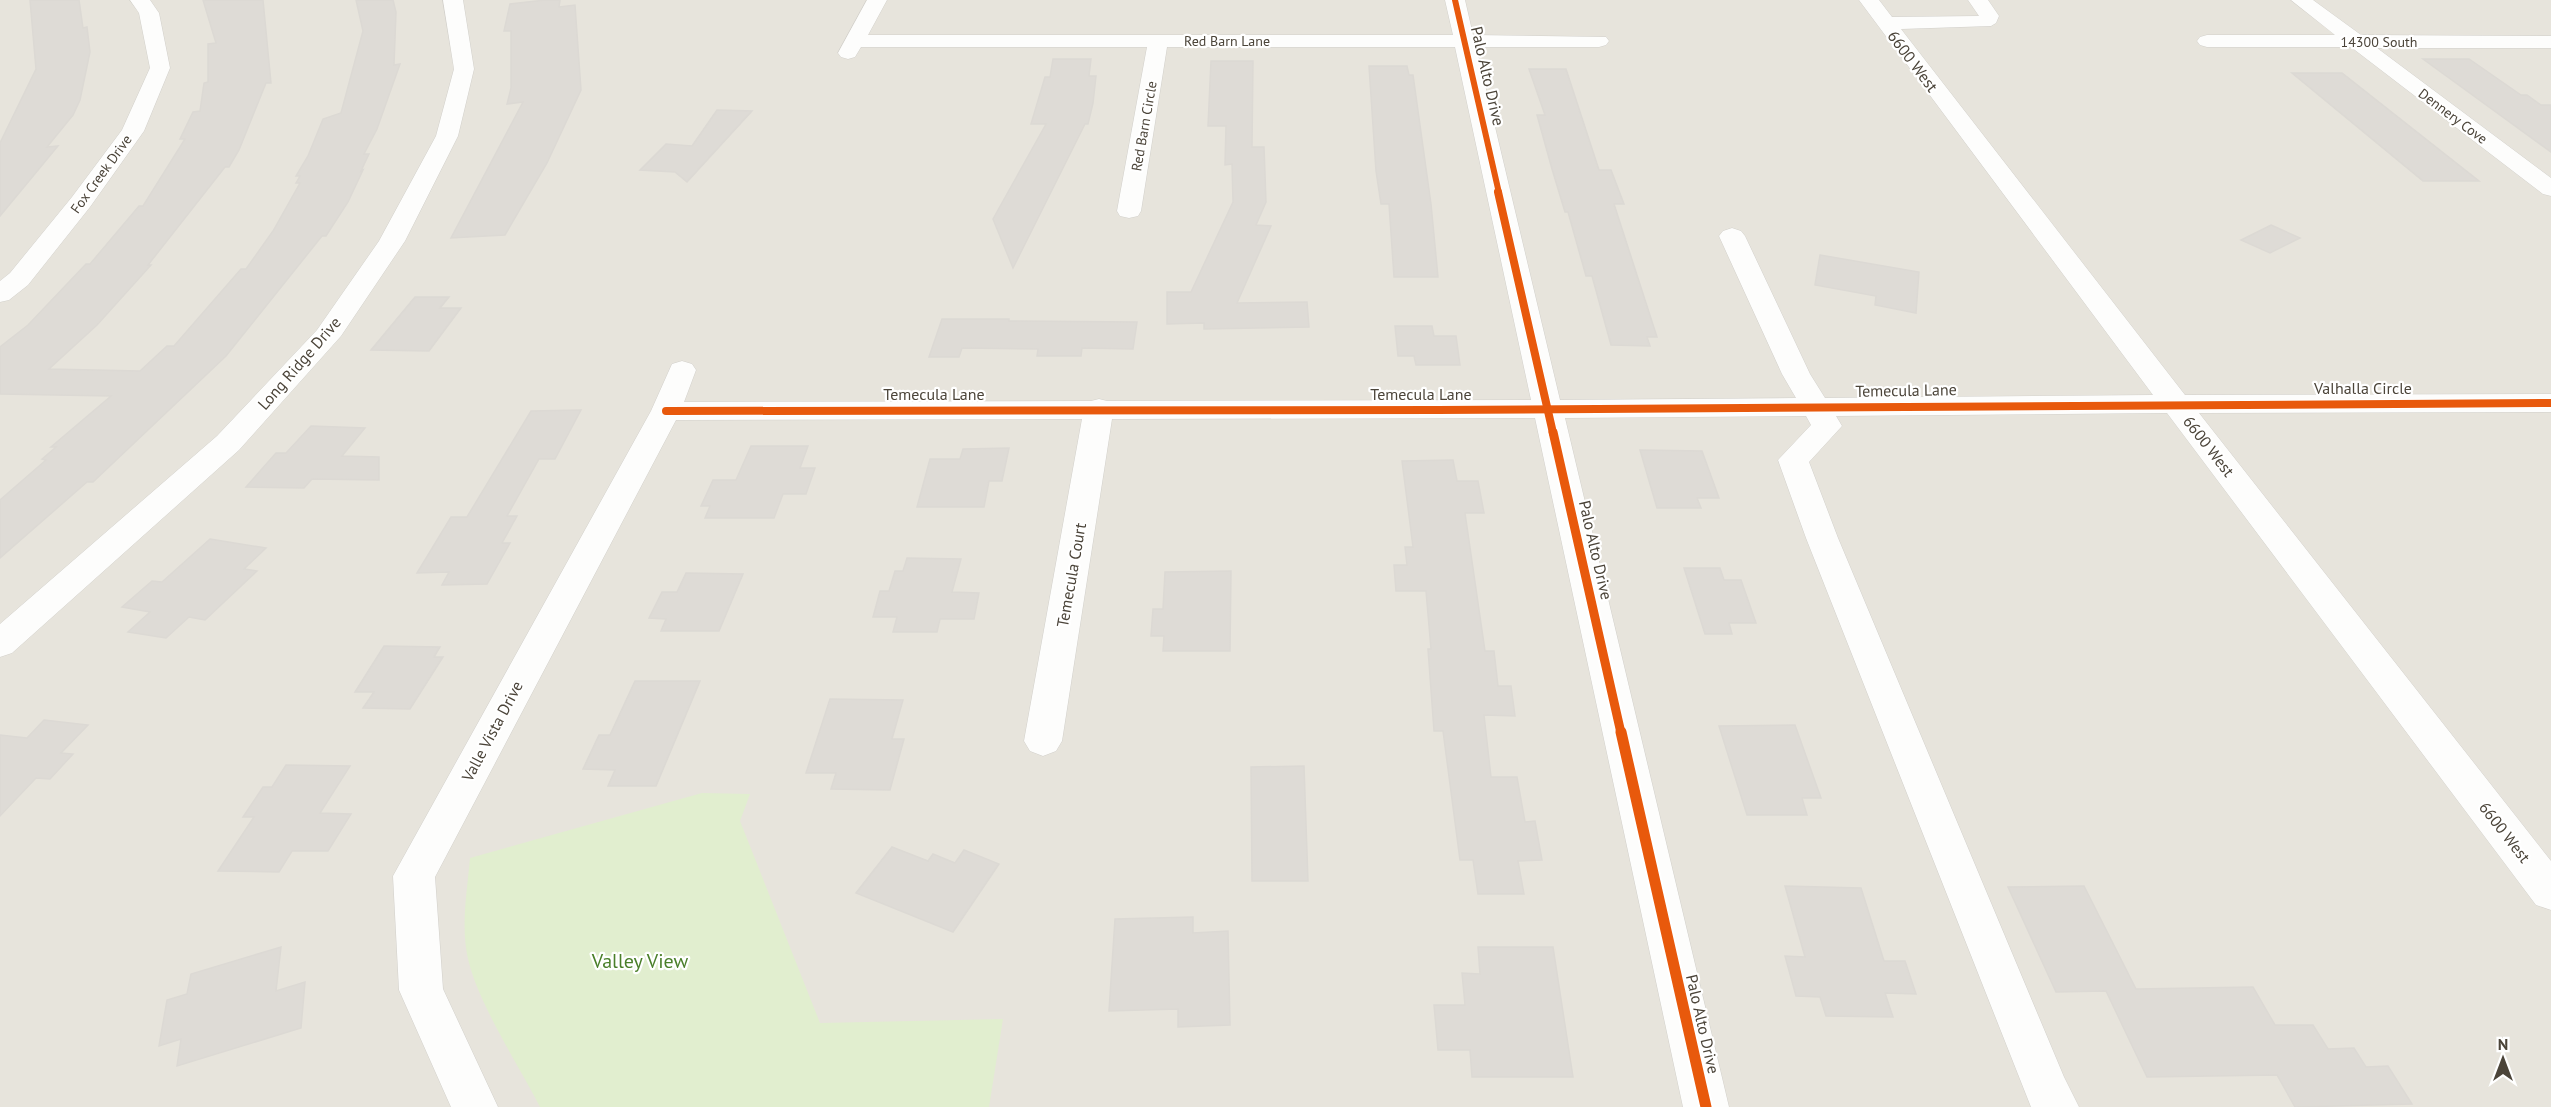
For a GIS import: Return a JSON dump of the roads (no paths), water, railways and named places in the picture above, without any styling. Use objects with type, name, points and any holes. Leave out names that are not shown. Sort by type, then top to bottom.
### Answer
[{"type":"street","name":"Fox Creek Drive","points":[[0,294],[19,279],[47,245],[133,131],[160,68],[149,13],[140,0]]},
{"type":"street","name":"Long Ridge Drive","points":[[0,644],[228,443],[327,336],[392,241],[447,136],[464,69],[453,0]]},
{"type":"street","name":"Red Barn Lane","points":[[877,0],[852,47],[1158,41],[1599,41]]},
{"type":"street","name":"Palo Alto Drive","points":[[1455,0],[1706,1107]]},
{"type":"street","points":[[1877,12],[1978,22],[1989,19],[1978,0]]},
{"type":"street","name":"Dennery Cove","points":[[2301,0],[2551,189]]},
{"type":"street","name":"6600 West","points":[[1877,12],[2551,892]]},
{"type":"street","name":"Red Barn Circle","points":[[1129,210],[1158,41]]},
{"type":"street","name":"14300 South","points":[[2207,42],[2551,42]]},
{"type":"street","points":[[1732,236],[1796,374],[1827,426],[1793,460],[1887,700],[2038,1070],[2056,1107]]},
{"type":"street","name":"Valle Vista Drive","points":[[476,1107],[420,990],[414,876],[666,411],[682,370]]},
{"type":"street","name":"Valhalla Circle","points":[[2175,402],[2551,403]]},
{"type":"street","name":"Temecula Lane","points":[[666,411],[1099,408],[1548,409],[2175,402]]},
{"type":"street","name":"Temecula Court","points":[[1043,741],[1099,408]]},
{"type":"park label","name":"Valley View","points":[[640,961]]}]
